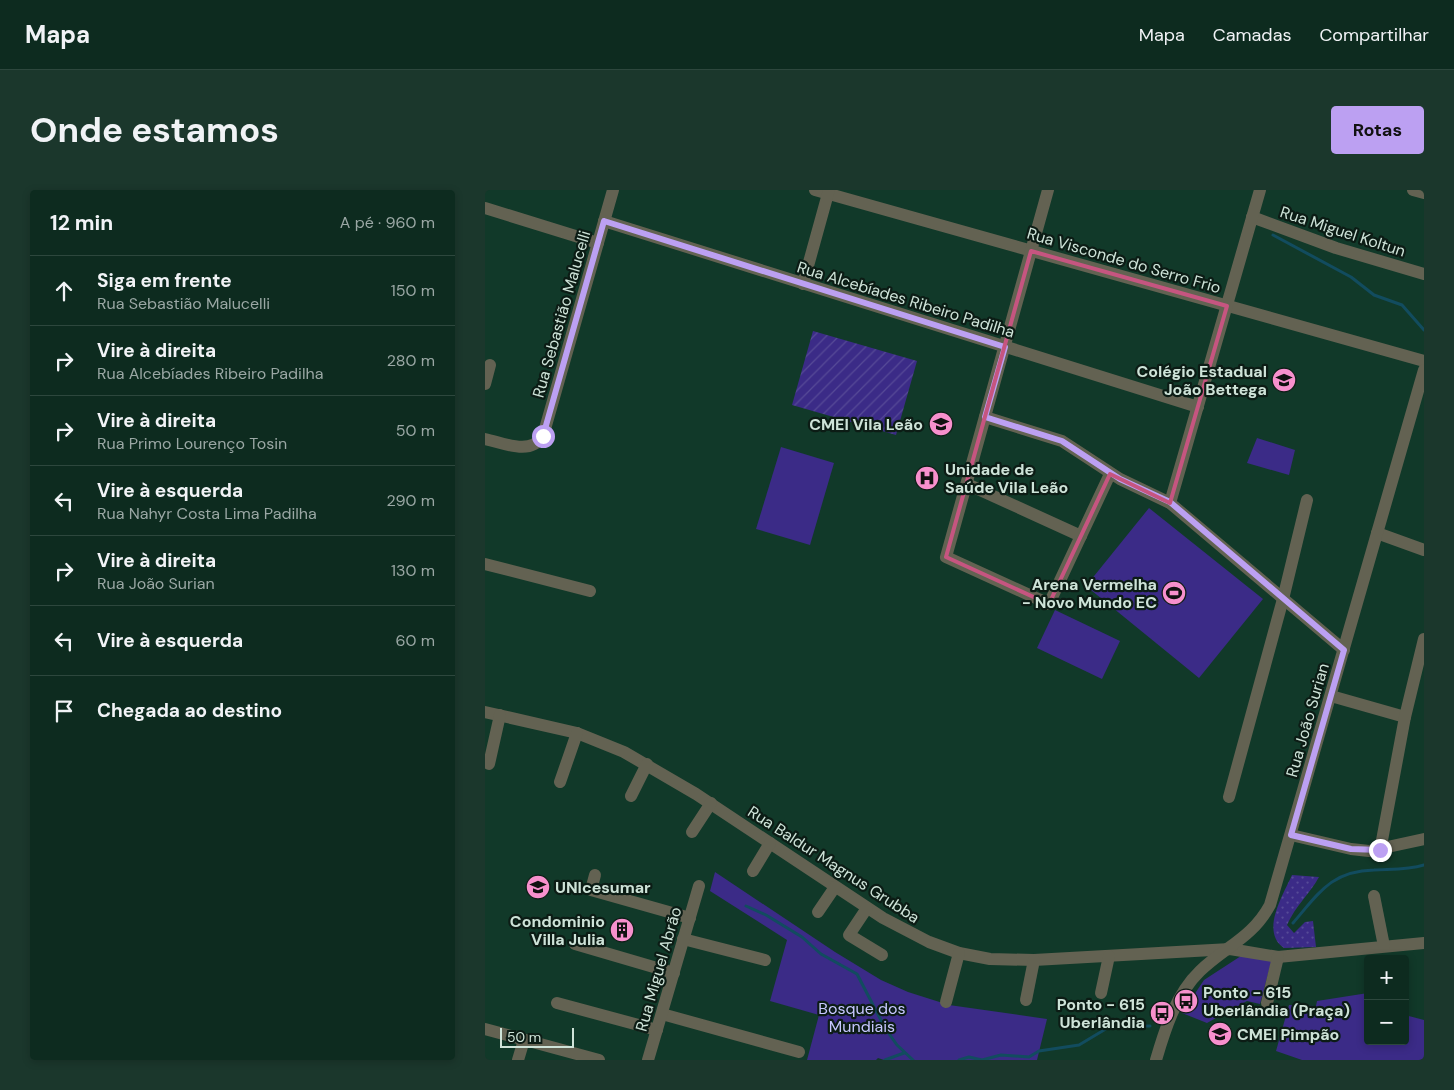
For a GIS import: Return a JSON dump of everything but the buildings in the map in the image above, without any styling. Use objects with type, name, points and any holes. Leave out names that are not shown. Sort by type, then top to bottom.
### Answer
[{"type":"street","name":"Rua Sebastião Malucelli","points":[[485,438],[519,447],[536,445],[546,431],[613,190]]},
{"type":"street","name":"Rua Visconde do Serro Frio","points":[[815,190],[829,192],[1031,251],[1424,361]]},
{"type":"street","points":[[1048,190],[946,557],[1049,604],[1110,474]]},
{"type":"street","points":[[1170,502],[1260,190]]},
{"type":"street","points":[[1413,190],[1424,193]]},
{"type":"street","points":[[803,284],[829,192]]},
{"type":"street","points":[[485,208],[598,243]]},
{"type":"street","name":"Rua Miguel Koltun","points":[[1252,217],[1336,248],[1424,274]]},
{"type":"street","name":"Rua Alcebíades Ribeiro Padilha","points":[[604,221],[1198,407]]},
{"type":"street","points":[[485,384],[490,365]]},
{"type":"street","name":"Rua João Surian","points":[[1156,1060],[1168,1023],[1181,996],[1200,971],[1255,928],[1271,905],[1423,376]]},
{"type":"street","points":[[985,417],[1062,441],[1110,474],[1170,502],[1344,650]]},
{"type":"street","points":[[967,484],[1081,536]]},
{"type":"street","points":[[1229,797],[1283,599],[1307,500]]},
{"type":"street","points":[[1377,533],[1424,550]]},
{"type":"street","points":[[485,564],[590,591]]},
{"type":"street","points":[[1380,850],[1405,717],[1423,645]]},
{"type":"street","points":[[1331,696],[1405,717]]},
{"type":"street","name":"Rua Baldur Magnus Grubba","points":[[485,712],[577,733],[609,745],[647,764],[711,803],[867,908],[914,935],[959,953],[990,959],[1034,960],[1230,949],[1278,957],[1424,943]]},
{"type":"street","points":[[489,764],[500,715]]},
{"type":"street","points":[[560,782],[577,733]]},
{"type":"street","points":[[631,796],[647,764]]},
{"type":"street","points":[[692,832],[711,803]]},
{"type":"street","points":[[1291,835],[1351,849],[1380,850],[1424,839]]},
{"type":"street","points":[[753,871],[770,843]]},
{"type":"street","points":[[595,875],[591,890],[690,918]]},
{"type":"street","name":"Rua Miguel Abrão","points":[[649,1060],[699,886]]},
{"type":"street","points":[[819,912],[835,887]]},
{"type":"street","points":[[1375,896],[1384,946]]},
{"type":"street","points":[[867,908],[849,935],[882,955]]},
{"type":"street","points":[[683,939],[765,960]]},
{"type":"street","points":[[575,944],[674,973]]},
{"type":"street","points":[[945,1002],[959,953]]},
{"type":"street","points":[[1101,993],[1109,956]]},
{"type":"street","points":[[1267,1003],[1278,957]]},
{"type":"street","points":[[1027,1000],[1034,960]]},
{"type":"street","points":[[557,1003],[657,1030]]},
{"type":"street","points":[[662,1014],[799,1052]]},
{"type":"street","points":[[485,1029],[599,1060]]},
{"type":"street","points":[[518,1060],[524,1040]]},
{"type":"highlighted area","points":[[1031,251],[1227,306],[1170,503],[1110,474],[1049,604],[946,557]]},
{"type":"green space","points":[[813,331],[917,361],[896,435],[792,405]]},
{"type":"green space","points":[[1257,438],[1295,450],[1289,475],[1247,463]]},
{"type":"green space","points":[[781,447],[834,463],[810,545],[756,529]]},
{"type":"green space","name":"Arena Vermelha - Novo Mundo EC","points":[[1149,508],[1263,599],[1199,678],[1086,586]]},
{"type":"green space","points":[[1055,610],[1120,641],[1102,679],[1037,648]]},
{"type":"green space","name":"Bosque dos Mundiais","points":[[715,872],[835,952],[881,980],[908,992],[949,1005],[1047,1019],[1037,1060],[884,1060],[878,1058],[876,1060],[807,1060],[819,1015],[770,1001],[787,940],[710,891]]},
{"type":"green space","points":[[1292,875],[1319,877],[1287,925],[1294,933],[1305,922],[1313,921],[1316,947],[1284,948],[1277,941],[1274,933],[1274,923],[1279,903]]},
{"type":"green space","points":[[1244,954],[1272,959],[1260,1004],[1247,1001],[1207,1023],[1182,1013],[1204,980]]},
{"type":"green space","points":[[1364,994],[1364,1045],[1409,1045],[1409,1016],[1424,1020],[1424,1060],[1302,1060],[1276,1051],[1289,1005],[1316,1006],[1317,1001]]},
{"type":"waterway","points":[[1273,235],[1351,277],[1374,295],[1402,305],[1424,330]]},
{"type":"waterway","points":[[1293,923],[1319,893],[1336,879],[1347,874],[1359,871],[1406,869],[1424,865]]},
{"type":"waterway","points":[[746,906],[766,915],[802,937],[821,954],[857,974],[885,1028],[897,1045],[913,1060]]},
{"type":"waterway","points":[[959,1060],[969,1057],[982,1060],[1001,1055],[1029,1057],[1039,1051],[1079,1045],[1109,1027],[1150,1026]]},
{"type":"waterway","points":[[885,1060],[904,1053]]},
{"type":"place","name":"Colégio Estadual João Bettega","points":[[1284,380]]},
{"type":"place","name":"CMEI Vila Leão","points":[[941,424]]},
{"type":"place","name":"Unidade de Saúde Vila Leão","points":[[927,478]]},
{"type":"place","name":"Arena Vermelha - Novo Mundo EC","points":[[1174,593]]},
{"type":"place","name":"UNIcesumar","points":[[538,887]]},
{"type":"place","name":"Condominio Villa Julia","points":[[622,930]]},
{"type":"place","name":"Ponto - 615 Uberlândia (Praça)","points":[[1186,1001]]},
{"type":"place","name":"Ponto - 615 Uberlândia","points":[[1162,1013]]},
{"type":"place","name":"CMEI Pimpão","points":[[1220,1034]]},
{"type":"route","points":[[543,436],[546,431],[604,221],[1005,347],[985,417],[1062,441],[1110,474],[1170,502],[1344,650],[1291,835],[1360,851],[1380,850]]}]
